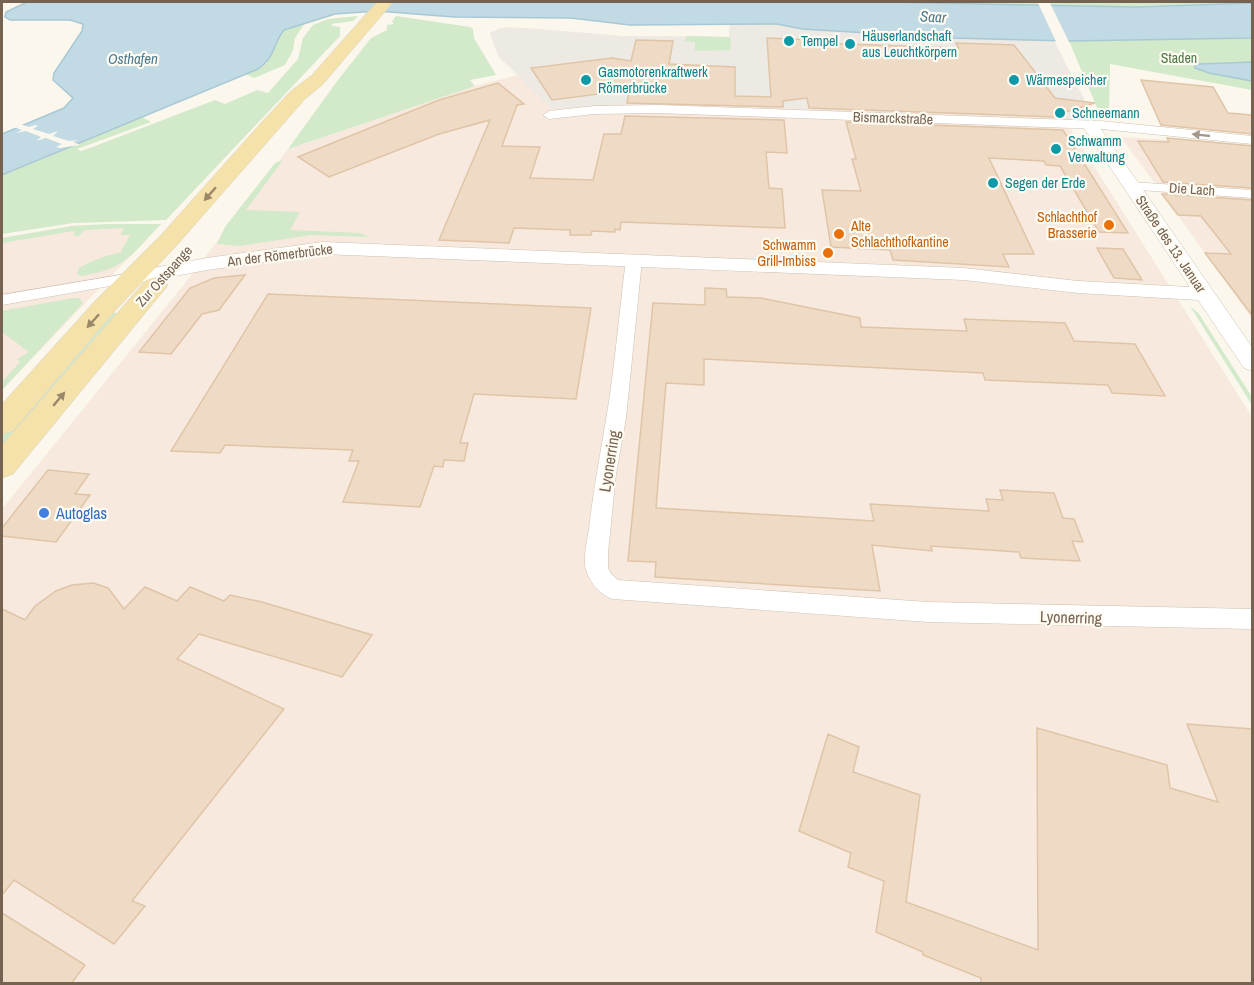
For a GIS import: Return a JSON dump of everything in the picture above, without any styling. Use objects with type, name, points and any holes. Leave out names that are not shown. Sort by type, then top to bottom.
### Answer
[{"type":"main road","name":"Zur Ostspange","points":[[2,423],[283,111],[317,80],[385,2]]},
{"type":"main road","name":"Zur Ostspange","points":[[2,466],[133,309],[201,235],[284,135],[311,97],[317,80]]},
{"type":"street","name":"Bismarckstraße","points":[[560,126],[549,115],[634,108],[1090,125],[1252,140]]},
{"type":"street","name":"Straße des 13. Januar","points":[[1090,125],[1252,363]]},
{"type":"street","name":"Die Lach","points":[[1131,186],[1252,194]]},
{"type":"street","name":"An der Römerbrücke","points":[[2,300],[169,271],[323,248],[634,260]]},
{"type":"street","points":[[634,260],[964,274],[1078,288],[1205,294]]},
{"type":"street","name":"Lyonerring","points":[[634,260],[616,418],[606,474],[597,553],[597,568],[602,580],[613,589],[928,612],[1252,620]]},
{"type":"shaded area","points":[[730,24],[777,24],[926,37],[1054,41],[1084,99],[1089,119],[1070,128],[1252,417],[1252,983],[2,984],[2,509],[186,282],[288,149],[475,86],[518,75],[499,57],[490,34],[499,28],[528,28],[622,36],[729,37]]},
{"type":"shaded area","points":[[730,24],[777,24],[802,29],[926,37],[1054,41],[1084,99],[1089,119],[650,104],[644,99],[627,99],[626,104],[552,109],[499,57],[490,34],[507,27],[622,36],[729,37]]},
{"type":"shaded area","points":[[1121,137],[1252,145],[1252,319],[1185,225]]},
{"type":"shaded area","points":[[161,224],[2,390],[2,238],[72,226]]},
{"type":"green space","points":[[882,2],[1252,2],[1252,3],[1087,7]]},
{"type":"green space","points":[[358,16],[353,21],[331,24],[340,27],[340,36],[166,220],[74,223],[2,234],[2,175],[142,117],[151,122],[77,149],[81,151],[90,148],[215,100],[225,104],[257,90],[268,93],[298,59],[303,38],[313,25],[328,19]]},
{"type":"green space","points":[[396,16],[470,27],[496,75],[470,80],[475,86],[288,149],[371,38],[387,30],[387,25],[394,24],[392,21]]},
{"type":"green space","points":[[305,23],[295,38],[293,50],[285,65],[254,78],[245,74],[266,64],[284,30]]},
{"type":"green space","points":[[686,36],[730,37],[731,50],[695,51],[695,42],[685,41]]},
{"type":"green space","name":"Staden","points":[[1252,38],[1252,62],[1210,63],[1201,71],[1252,81],[1252,90],[1110,64],[1109,111],[1098,110],[1069,41]]},
{"type":"green space","points":[[283,160],[246,210],[300,212],[290,230],[360,233],[370,237],[311,235],[240,246],[217,244],[225,227],[275,163]]},
{"type":"green space","points":[[161,224],[127,259],[118,265],[81,276],[77,274],[79,268],[120,253],[130,235],[120,235],[124,228],[84,230],[79,236],[74,236],[74,231],[2,243],[2,238],[72,226]]},
{"type":"green space","points":[[79,298],[83,303],[2,390],[2,382],[20,362],[17,359],[29,352],[2,332],[2,311]]},
{"type":"green space","points":[[1190,306],[1199,314],[1252,397],[1252,405]]},
{"type":"green space","points":[[110,312],[117,313],[2,451],[2,436]]},
{"type":"water","points":[[27,2],[882,2],[1135,7],[1252,3],[1252,38],[1069,41],[951,38],[802,29],[777,24],[630,25],[571,18],[454,17],[377,11],[335,14],[284,30],[267,61],[256,70],[2,175],[2,134],[64,108],[73,98],[53,80],[54,73],[82,31],[83,24],[70,20],[10,20],[5,17],[6,12]]},
{"type":"water","points":[[1252,62],[1252,81],[1195,68],[1195,65],[1200,64]]},
{"type":"pier","points":[[1038,3],[1050,3],[1070,44],[1057,44]]},
{"type":"pier","points":[[20,124],[29,127],[38,126],[33,129],[49,134],[58,131],[53,136],[69,141],[79,140],[73,142],[80,145],[60,148],[56,147],[62,144],[46,138],[36,141],[41,137],[26,131],[16,133],[22,130],[14,127]]},
{"type":"building","points":[[767,38],[818,40],[819,43],[959,48],[956,43],[1014,45],[1055,98],[1095,103],[1055,115],[1056,117],[809,108],[807,98],[783,101],[783,107],[627,103],[629,90],[552,100],[531,68],[612,58],[631,61],[636,40],[673,41],[669,64],[735,67],[735,96],[771,97]]},
{"type":"building","points":[[1141,80],[1213,87],[1228,113],[1252,115],[1252,134],[1161,125]]},
{"type":"building","points":[[498,83],[524,104],[517,105],[502,146],[540,147],[530,178],[593,180],[604,134],[621,134],[625,116],[784,120],[787,153],[766,152],[769,188],[782,189],[785,228],[621,222],[620,230],[615,229],[615,232],[592,231],[591,235],[570,235],[570,230],[514,228],[509,243],[439,240],[490,120],[439,134],[329,177],[298,157],[439,100]]},
{"type":"building","points":[[846,122],[1063,130],[1128,233],[1099,232],[1060,166],[1046,165],[1044,161],[989,158],[1034,254],[1003,254],[1009,267],[893,260],[890,250],[831,247],[822,190],[861,191],[852,159],[856,159]]},
{"type":"building","points":[[1167,138],[1252,146],[1252,188],[1163,182],[1138,141],[1169,142]]},
{"type":"building","points":[[1162,194],[1252,200],[1252,315],[1205,253],[1231,254],[1201,216],[1178,215]]},
{"type":"building","points":[[1097,248],[1123,249],[1142,280],[1114,278]]},
{"type":"building","points":[[245,275],[219,310],[202,314],[171,354],[139,352],[190,288],[214,278]]},
{"type":"building","points":[[705,288],[726,289],[727,297],[761,298],[860,318],[861,327],[967,331],[964,319],[1065,323],[1074,341],[1135,344],[1165,396],[1112,393],[1108,385],[985,380],[983,373],[704,359],[704,385],[666,383],[656,508],[874,521],[870,504],[989,511],[986,499],[1003,500],[1000,490],[1054,493],[1063,518],[1074,519],[1083,542],[1072,541],[1080,561],[1021,558],[1019,552],[931,546],[932,551],[872,545],[880,591],[655,577],[656,562],[628,561],[653,303],[705,305]]},
{"type":"building","points":[[268,294],[591,308],[576,399],[474,394],[460,443],[468,443],[464,461],[444,460],[443,467],[434,466],[420,507],[343,502],[359,461],[349,461],[353,450],[225,445],[220,453],[171,451]]},
{"type":"building","points":[[48,470],[89,474],[75,494],[90,495],[56,542],[2,536],[2,528]]},
{"type":"building","points":[[93,583],[108,588],[124,609],[145,587],[177,601],[190,587],[224,601],[230,595],[262,602],[372,635],[342,677],[199,634],[177,659],[284,709],[132,901],[145,906],[114,944],[14,880],[2,895],[2,609],[25,620],[35,606],[56,591],[72,585]]},
{"type":"building","points":[[1187,724],[1252,729],[1252,984],[981,984],[981,978],[923,955],[923,952],[876,932],[884,881],[848,867],[851,853],[799,831],[828,734],[859,747],[853,772],[920,795],[906,902],[1038,950],[1037,728],[1167,765],[1170,788],[1218,802]]},
{"type":"building","points":[[2,913],[85,965],[71,984],[2,984]]},
{"type":"place","name":"Tempel","points":[[789,41]]},
{"type":"place","name":"Häuserlandschaft aus Leuchtkörpern","points":[[850,44]]},
{"type":"place","name":"Gasmotorenkraftwerk Römerbrücke","points":[[586,80]]},
{"type":"place","name":"Wärmespeicher","points":[[1014,80]]},
{"type":"place","name":"Schneemann","points":[[1060,113]]},
{"type":"place","name":"Schwamm Verwaltung","points":[[1056,149]]},
{"type":"place","name":"Segen der Erde","points":[[993,183]]},
{"type":"place","name":"Schlachthof Brasserie","points":[[1109,225]]},
{"type":"place","name":"Alte Schlachthofkantine","points":[[839,234]]},
{"type":"place","name":"Schwamm Grill-Imbiss","points":[[828,253]]},
{"type":"place","name":"Autoglas","points":[[44,513]]},
{"type":"water label","name":"Saar","points":[[933,17]]},
{"type":"water label","name":"Osthafen","points":[[133,59]]}]
